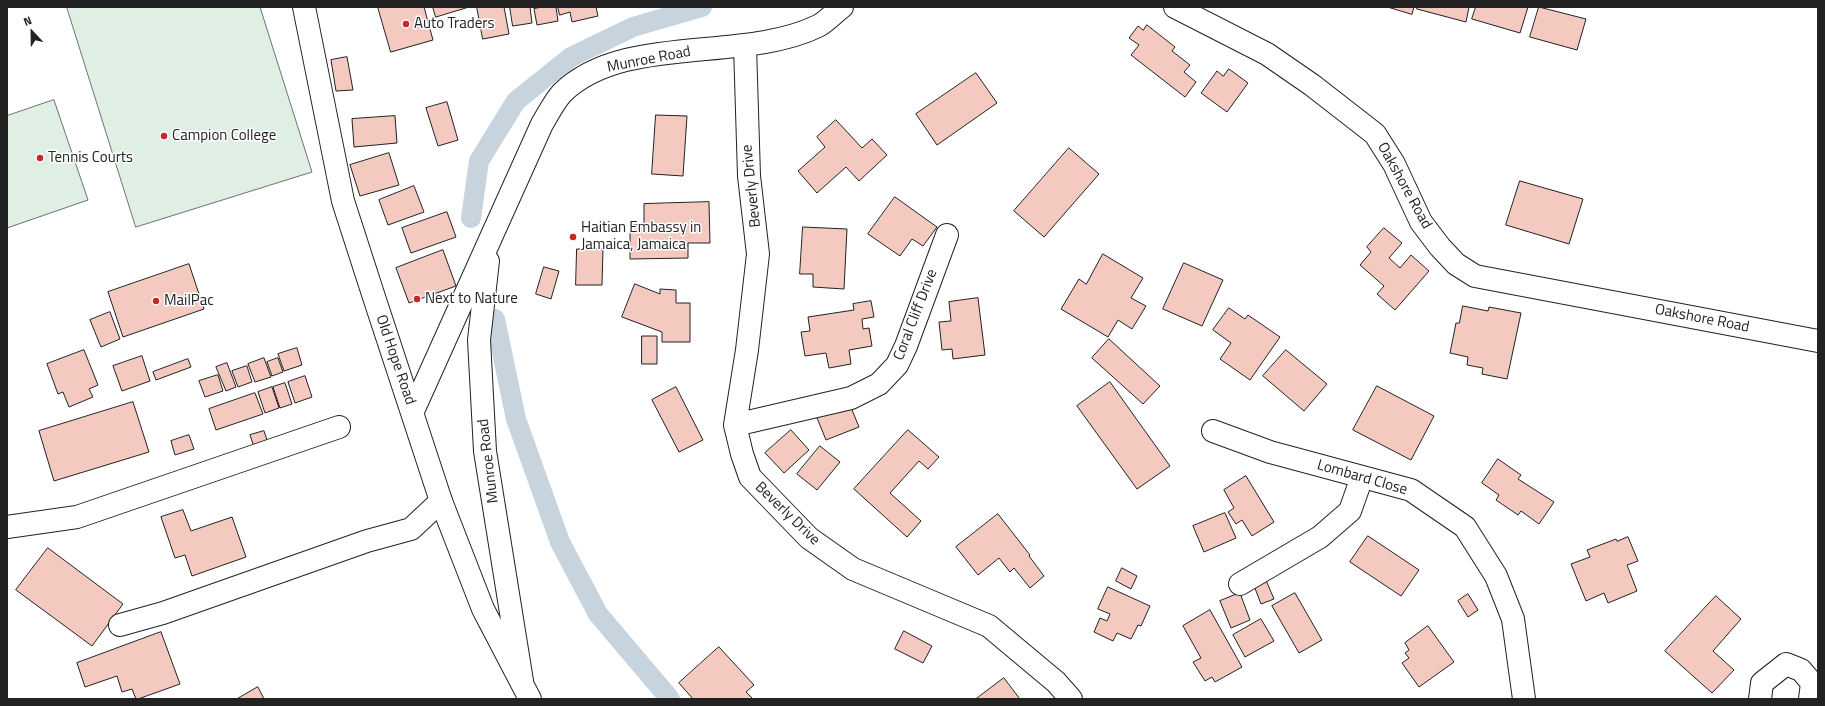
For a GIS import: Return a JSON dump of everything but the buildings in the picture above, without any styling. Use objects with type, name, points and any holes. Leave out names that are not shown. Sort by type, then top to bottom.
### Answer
[{"type":"street","name":"Old Hope Road","points":[[304,7],[343,200],[413,411],[441,501],[483,609],[527,694]]},
{"type":"street","name":"Munroe Road","points":[[413,411],[470,286],[492,232],[523,169],[542,124],[561,94],[582,77],[612,64],[655,55],[745,46],[786,38],[819,26],[842,7]]},
{"type":"street","name":"Oakshore Road","points":[[1175,7],[1267,54],[1312,85],[1376,134],[1394,164],[1421,222],[1440,247],[1456,264],[1475,276],[1818,341]]},
{"type":"street","name":"Beverly Drive","points":[[745,46],[749,176],[758,254],[747,350],[735,425],[742,454],[750,477],[809,538],[853,569],[989,626],[1056,682],[1071,699]]},
{"type":"street","name":"Munroe Road","points":[[492,232],[479,340],[485,451],[527,694]]},
{"type":"street","name":"Coral Cliff Drive","points":[[735,425],[851,398],[879,384],[897,366],[906,346],[947,235]]},
{"type":"street","points":[[7,527],[77,517],[338,427]]},
{"type":"street","name":"Lombard Close","points":[[1213,431],[1270,452],[1411,490],[1465,527],[1496,576],[1512,619],[1525,699]]},
{"type":"street","points":[[1240,584],[1325,533],[1350,511],[1362,477]]},
{"type":"street","points":[[120,625],[163,613],[367,542],[411,529],[441,501]]},
{"type":"street","points":[[1760,699],[1762,683],[1786,664],[1801,670],[1812,683],[1810,699]]},
{"type":"green space","points":[[67,7],[260,7],[312,172],[136,227]]},
{"type":"green space","name":"Tennis Courts","points":[[54,100],[88,200],[7,228],[7,116]]},
{"type":"waterway","points":[[471,218],[479,161],[516,101],[571,57],[633,27],[702,7]]},
{"type":"waterway","points":[[495,319],[516,419],[560,542],[598,614],[670,699]]},
{"type":"place","name":"Auto Traders","points":[[406,24]]},
{"type":"place","name":"Campion College","points":[[164,136]]},
{"type":"place","name":"Tennis Courts","points":[[40,158]]},
{"type":"place","name":"Haitian Embassy in Jamaica, Jamaica","points":[[573,237]]},
{"type":"place","name":"Next to Nature","points":[[417,299]]},
{"type":"place","name":"MailPac","points":[[156,301]]}]
